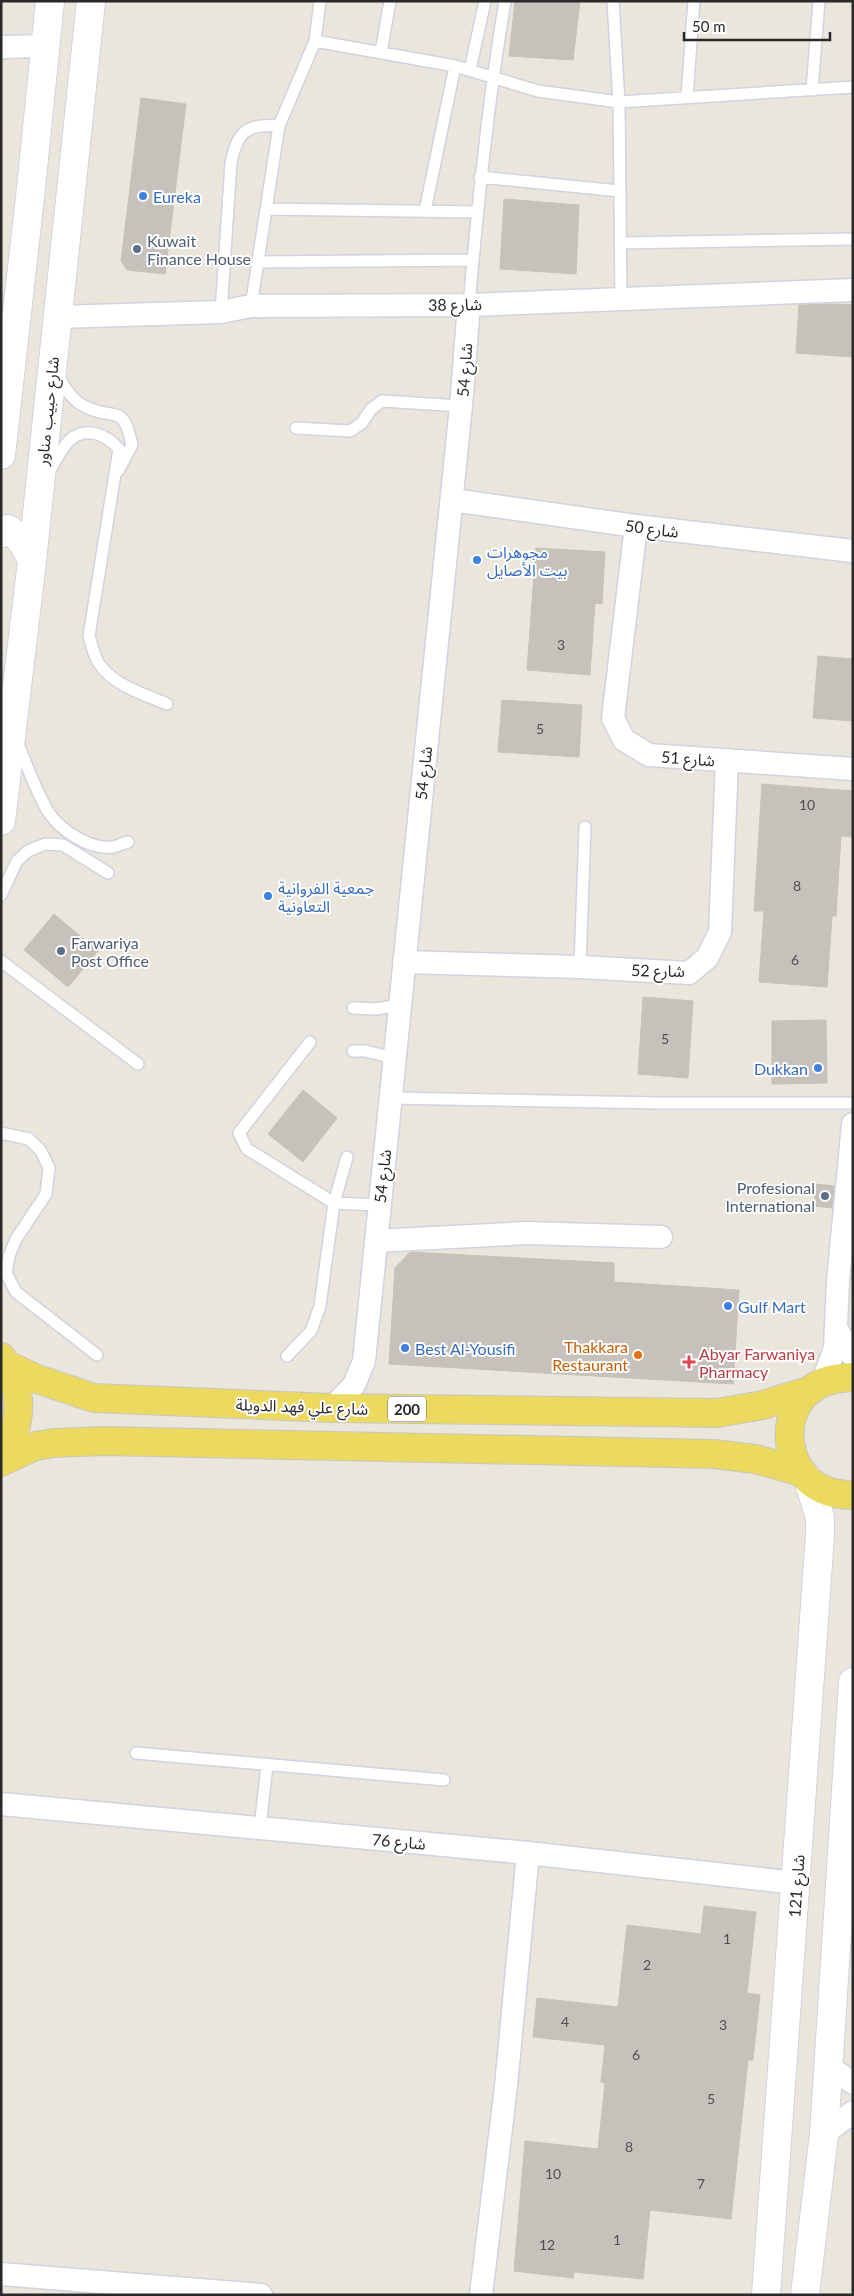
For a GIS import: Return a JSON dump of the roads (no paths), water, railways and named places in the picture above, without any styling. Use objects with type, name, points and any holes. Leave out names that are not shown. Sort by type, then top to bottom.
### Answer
[{"type":"main road","name":"شارع علي فهد الدويلة","points":[[4,1361],[37,1380],[94,1398],[332,1408],[718,1412],[763,1405],[814,1388]]},
{"type":"main road","name":"200","points":[[1,1461],[13,1440],[19,1415],[17,1390],[4,1361]]},
{"type":"main road","name":"200","points":[[814,1388],[834,1378],[853,1377]]},
{"type":"main road","points":[[805,1476],[794,1459],[789,1429],[793,1414],[800,1401],[814,1388]]},
{"type":"main road","name":"200","points":[[1,1461],[35,1446],[54,1443],[104,1441],[714,1454],[755,1459],[805,1476],[822,1489],[838,1495],[853,1495]]},
{"type":"street","points":[[1,454],[8,329],[31,188],[50,1]]},
{"type":"street","name":"شارع حبيب مناور","points":[[1,821],[32,561],[91,1]]},
{"type":"street","points":[[1,47],[44,46]]},
{"type":"street","name":"شارع 38","points":[[58,317],[221,312],[252,306],[469,305],[853,290]]},
{"type":"street","name":"شارع 54","points":[[332,1408],[354,1385],[364,1360],[452,500],[469,305]]},
{"type":"street","name":"شارع 50","points":[[452,500],[636,526],[853,551]]},
{"type":"street","name":"شارع 51","points":[[636,526],[614,718],[624,740],[649,756],[853,769]]},
{"type":"street","points":[[1,533],[8,529],[24,542],[32,561]]},
{"type":"street","name":"شارع 52","points":[[404,962],[580,967],[689,973],[707,958],[720,932],[727,760]]},
{"type":"street","points":[[814,1388],[824,1378],[835,1348],[838,1281],[853,1124]]},
{"type":"street","points":[[376,1241],[527,1233],[661,1237]]},
{"type":"street","points":[[836,1328],[853,1356]]},
{"type":"street","name":"شارع 121","points":[[766,2295],[820,1535],[820,1517],[805,1476]]},
{"type":"street","points":[[805,2295],[824,2134],[853,1689]]},
{"type":"street","name":"شارع 76","points":[[1,1804],[528,1853],[796,1883]]},
{"type":"street","points":[[481,2295],[506,2086],[528,1853]]},
{"type":"street","points":[[828,2066],[853,2083]]},
{"type":"street","points":[[824,2134],[853,2112]]},
{"type":"street","points":[[1,2274],[261,2295]]},
{"type":"lane","points":[[252,306],[279,126],[315,40],[320,1]]},
{"type":"lane","points":[[381,52],[390,1]]},
{"type":"lane","points":[[470,70],[485,1]]},
{"type":"lane","points":[[469,305],[480,177],[492,77],[505,1]]},
{"type":"lane","points":[[613,1],[619,102],[621,299]]},
{"type":"lane","points":[[687,97],[694,1]]},
{"type":"lane","points":[[812,90],[818,1]]},
{"type":"lane","points":[[315,40],[455,66],[538,91],[619,102],[853,87]]},
{"type":"lane","points":[[425,211],[455,66]]},
{"type":"lane","points":[[221,312],[231,163],[235,145],[250,127],[262,124],[279,126]]},
{"type":"lane","points":[[480,177],[619,191]]},
{"type":"lane","points":[[266,209],[477,212]]},
{"type":"lane","points":[[620,243],[853,239]]},
{"type":"lane","points":[[258,262],[473,260]]},
{"type":"lane","points":[[51,367],[71,396],[85,407],[116,413],[125,421],[132,445],[112,484]]},
{"type":"lane","points":[[296,428],[350,431],[362,423],[371,409],[382,401],[461,406]]},
{"type":"lane","points":[[39,488],[71,439],[85,433],[96,433],[112,440],[119,449],[89,636],[99,665],[112,678],[128,688],[166,704]]},
{"type":"lane","points":[[12,732],[50,814],[61,826],[77,838],[96,845],[112,847],[128,842]]},
{"type":"lane","points":[[580,967],[585,827]]},
{"type":"lane","points":[[1,895],[17,861],[28,851],[44,844],[63,845],[108,873]]},
{"type":"lane","points":[[1,961],[138,1064]]},
{"type":"lane","points":[[354,1008],[376,1009],[400,1005]]},
{"type":"lane","points":[[310,1042],[239,1133],[247,1149],[334,1203],[379,1205]]},
{"type":"lane","points":[[353,1051],[365,1051],[394,1058]]},
{"type":"lane","points":[[390,1098],[660,1103],[853,1103]]},
{"type":"lane","points":[[1,1133],[29,1139],[41,1150],[49,1168],[46,1194],[16,1239],[9,1256],[6,1273],[16,1292],[97,1355]]},
{"type":"lane","points":[[287,1356],[311,1331],[320,1306],[334,1203],[347,1157]]},
{"type":"lane","points":[[136,1753],[444,1780]]},
{"type":"lane","points":[[260,1828],[267,1765]]},
{"type":"place","name":"Eureka","points":[[143,196]]},
{"type":"place","name":"Kuwait Finance House","points":[[137,249]]},
{"type":"place","name":"مجوهرات بيت الأصايل","points":[[477,560]]},
{"type":"place","name":"جمعية الفروانية التعاونية","points":[[268,896]]},
{"type":"place","name":"Farwariya Post Office","points":[[61,951]]},
{"type":"place","name":"Dukkan","points":[[818,1068]]},
{"type":"place","name":"Profesional International","points":[[825,1196]]},
{"type":"place","name":"Gulf Mart","points":[[728,1306]]},
{"type":"place","name":"Best Al-Yousifi","points":[[405,1348]]},
{"type":"place","name":"Thakkara Restaurant","points":[[638,1355]]},
{"type":"place","name":"Abyar Farwaniya Pharmacy","points":[[689,1362]]}]
